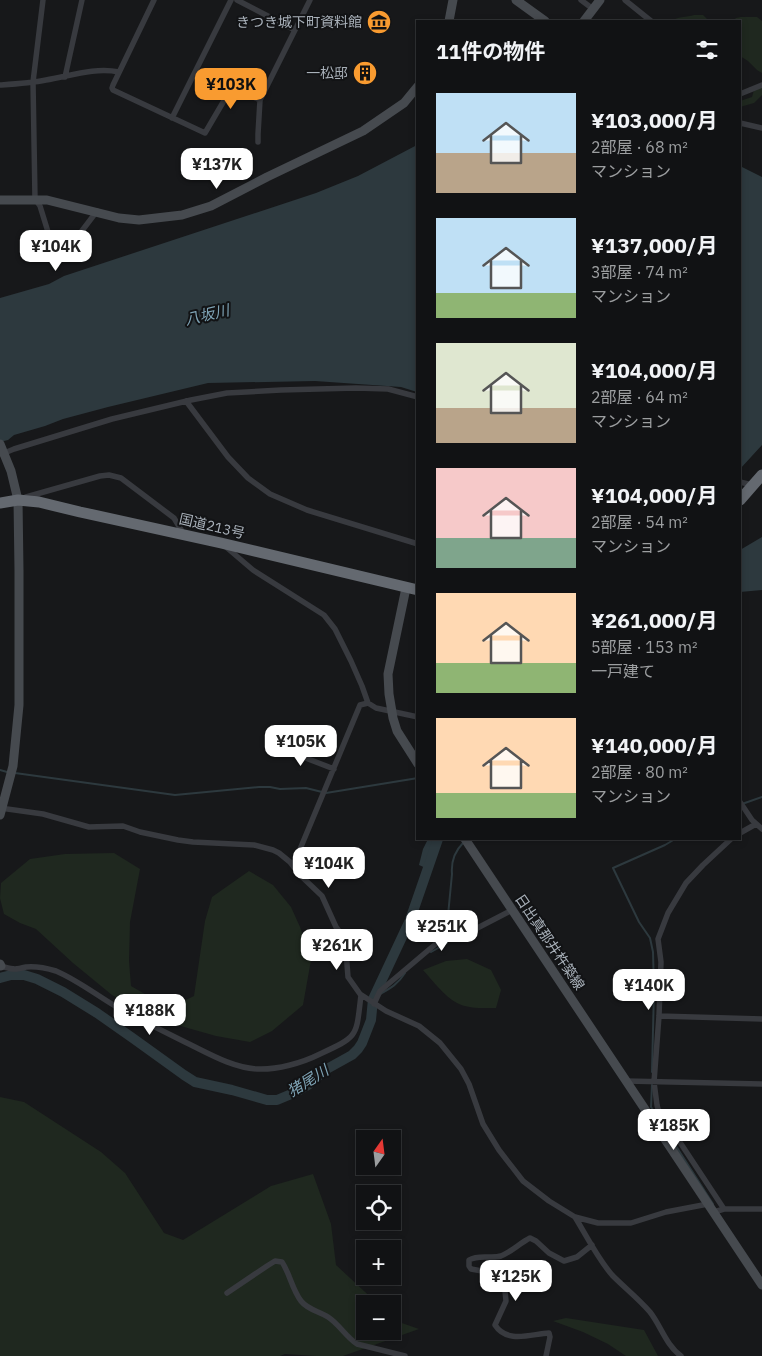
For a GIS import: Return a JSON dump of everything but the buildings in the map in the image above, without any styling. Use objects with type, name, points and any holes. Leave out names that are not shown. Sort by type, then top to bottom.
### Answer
[{"type":"highway","points":[[741,499],[762,475]]},
{"type":"highway","name":"国道213号","points":[[0,503],[18,500],[39,502],[412,589]]},
{"type":"street","points":[[43,0],[33,82],[35,199],[40,206],[57,261],[59,261],[97,211]]},
{"type":"street","points":[[65,77],[82,0]]},
{"type":"street","points":[[154,0],[113,85],[113,90],[205,133],[232,87],[260,100]]},
{"type":"street","points":[[172,118],[232,0]]},
{"type":"street","points":[[236,0],[295,30]]},
{"type":"street","points":[[258,142],[260,100],[310,0]]},
{"type":"street","points":[[449,20],[453,0]]},
{"type":"street","points":[[516,0],[544,20]]},
{"type":"street","points":[[581,0],[593,9]]},
{"type":"street","points":[[585,20],[600,0]]},
{"type":"street","points":[[624,0],[650,20]]},
{"type":"street","points":[[0,85],[33,82],[96,71],[119,72]]},
{"type":"street","points":[[741,94],[762,85]]},
{"type":"street","points":[[0,200],[47,200],[119,218],[139,220],[182,215],[212,206],[267,177],[363,131],[404,102],[416,88]]},
{"type":"street","points":[[741,123],[762,128]]},
{"type":"street","points":[[2,454],[80,428],[186,401],[226,393],[338,388],[388,389],[416,396]]},
{"type":"street","points":[[186,401],[228,457],[248,478],[270,494],[307,510],[416,543]]},
{"type":"street","points":[[0,444],[2,454],[11,471],[18,500],[19,570],[19,705],[13,766],[1,810],[43,814],[90,827],[123,826],[140,832],[178,840],[246,844],[264,847],[279,853],[322,896],[336,927],[345,939],[348,977],[361,995],[386,1011],[418,1026],[440,1043],[461,1069],[469,1084],[483,1124],[499,1150],[523,1181],[549,1201],[575,1217],[598,1222],[631,1223],[666,1212],[708,1204]]},
{"type":"street","points":[[18,500],[100,476],[121,478],[174,518],[184,535]]},
{"type":"street","points":[[741,482],[752,485]]},
{"type":"street","points":[[221,543],[253,570],[324,615],[335,629],[368,703],[376,708],[416,716]]},
{"type":"street","points":[[412,589],[388,674],[389,694],[397,731],[416,761]]},
{"type":"street","points":[[293,866],[360,705],[368,703]]},
{"type":"street","points":[[273,750],[298,755],[334,769]]},
{"type":"street","points":[[742,805],[756,824],[762,828]]},
{"type":"street","points":[[741,832],[756,824]]},
{"type":"street","points":[[724,1209],[658,1109],[651,1082],[659,1016],[661,962],[658,939],[665,919],[689,880],[730,840]]},
{"type":"street","name":"日出真那井杵築線","points":[[467,842],[762,1286]]},
{"type":"street","points":[[374,1004],[380,991],[438,942],[449,938],[460,938],[512,910]]},
{"type":"street","points":[[0,966],[14,970],[39,966],[55,971],[115,1006],[199,1049],[238,1066],[257,1069],[306,1061],[348,1040],[357,1028],[361,995]]},
{"type":"street","points":[[659,1016],[762,1019]]},
{"type":"street","points":[[626,1081],[762,1084]]},
{"type":"street","points":[[714,1212],[724,1209],[762,1209]]},
{"type":"street","points":[[575,1217],[612,1274],[650,1312],[672,1348],[681,1356]]},
{"type":"street","points":[[546,1356],[550,1337],[549,1333],[515,1337],[504,1334],[497,1328],[496,1325],[506,1301],[505,1291],[493,1273],[472,1269],[469,1266],[469,1260],[484,1256],[498,1257],[530,1238],[549,1253],[564,1260],[577,1257],[592,1245]]},
{"type":"street","points":[[227,1293],[275,1261],[282,1262],[293,1288],[305,1305],[327,1316],[350,1340],[357,1344],[405,1356]]},
{"type":"shaded area","points":[[703,15],[707,19],[712,20],[673,20]]},
{"type":"shaded area","points":[[757,17],[762,21],[762,73],[741,57],[741,20],[734,20],[736,18]]},
{"type":"shaded area","points":[[762,87],[762,95],[754,103],[741,107],[741,101],[752,97],[754,90]]},
{"type":"shaded area","points":[[114,853],[140,869],[130,922],[129,961],[131,986],[169,1008],[194,996],[205,921],[212,897],[249,871],[273,885],[291,907],[300,927],[311,960],[303,1005],[272,1031],[250,1042],[216,1036],[156,1019],[112,995],[36,929],[4,914],[0,898],[1,883],[30,859],[65,854]]},
{"type":"shaded area","points":[[467,959],[491,970],[501,990],[496,1008],[471,1007],[457,1003],[443,993],[423,970],[446,961]]},
{"type":"shaded area","points":[[0,1097],[24,1102],[101,1152],[125,1173],[164,1233],[183,1240],[271,1186],[313,1174],[331,1224],[336,1265],[368,1295],[356,1295],[356,1340],[388,1340],[343,1356],[285,1354],[280,1356],[0,1356]]},
{"type":"shaded area","points":[[566,1318],[644,1330],[658,1356],[626,1356],[608,1344],[583,1332],[553,1321]]},
{"type":"shaded area","points":[[401,1323],[419,1329],[401,1335]]},
{"type":"water","name":"八坂川","points":[[416,146],[416,392],[401,387],[315,381],[208,383],[63,419],[14,435],[8,440],[0,442],[0,298],[49,284],[64,276],[316,193],[358,176]]},
{"type":"water","points":[[741,166],[762,177],[762,445],[741,468]]},
{"type":"water","points":[[762,537],[762,590],[741,592],[741,549]]},
{"type":"water","points":[[428,840],[442,840],[430,870],[419,865]]},
{"type":"waterway","points":[[0,770],[7,772]]},
{"type":"waterway","points":[[15,773],[175,795],[259,787],[280,789],[306,788],[326,793],[416,778]]},
{"type":"waterway","points":[[742,804],[762,797]]},
{"type":"waterway","name":"猪尾川","points":[[0,978],[11,975],[24,975],[37,979],[63,992],[97,1013],[195,1082],[267,1100],[277,1100],[308,1085],[325,1070],[352,1055],[362,1043],[371,1020],[373,999],[410,920],[438,840]]},
{"type":"waterway","points":[[652,1072],[653,952],[650,938],[639,922],[613,868],[673,840]]},
{"type":"waterway","points":[[446,936],[452,865],[455,854],[463,843]]},
{"type":"waterway","points":[[431,952],[447,943],[447,941]]},
{"type":"waterway","points":[[380,994],[400,980],[405,973]]},
{"type":"waterway","points":[[652,1085],[651,1107],[713,1204]]},
{"type":"place","name":"きつき城下町資料館","points":[[379,22]]},
{"type":"place","name":"一松邸","points":[[365,73]]}]
